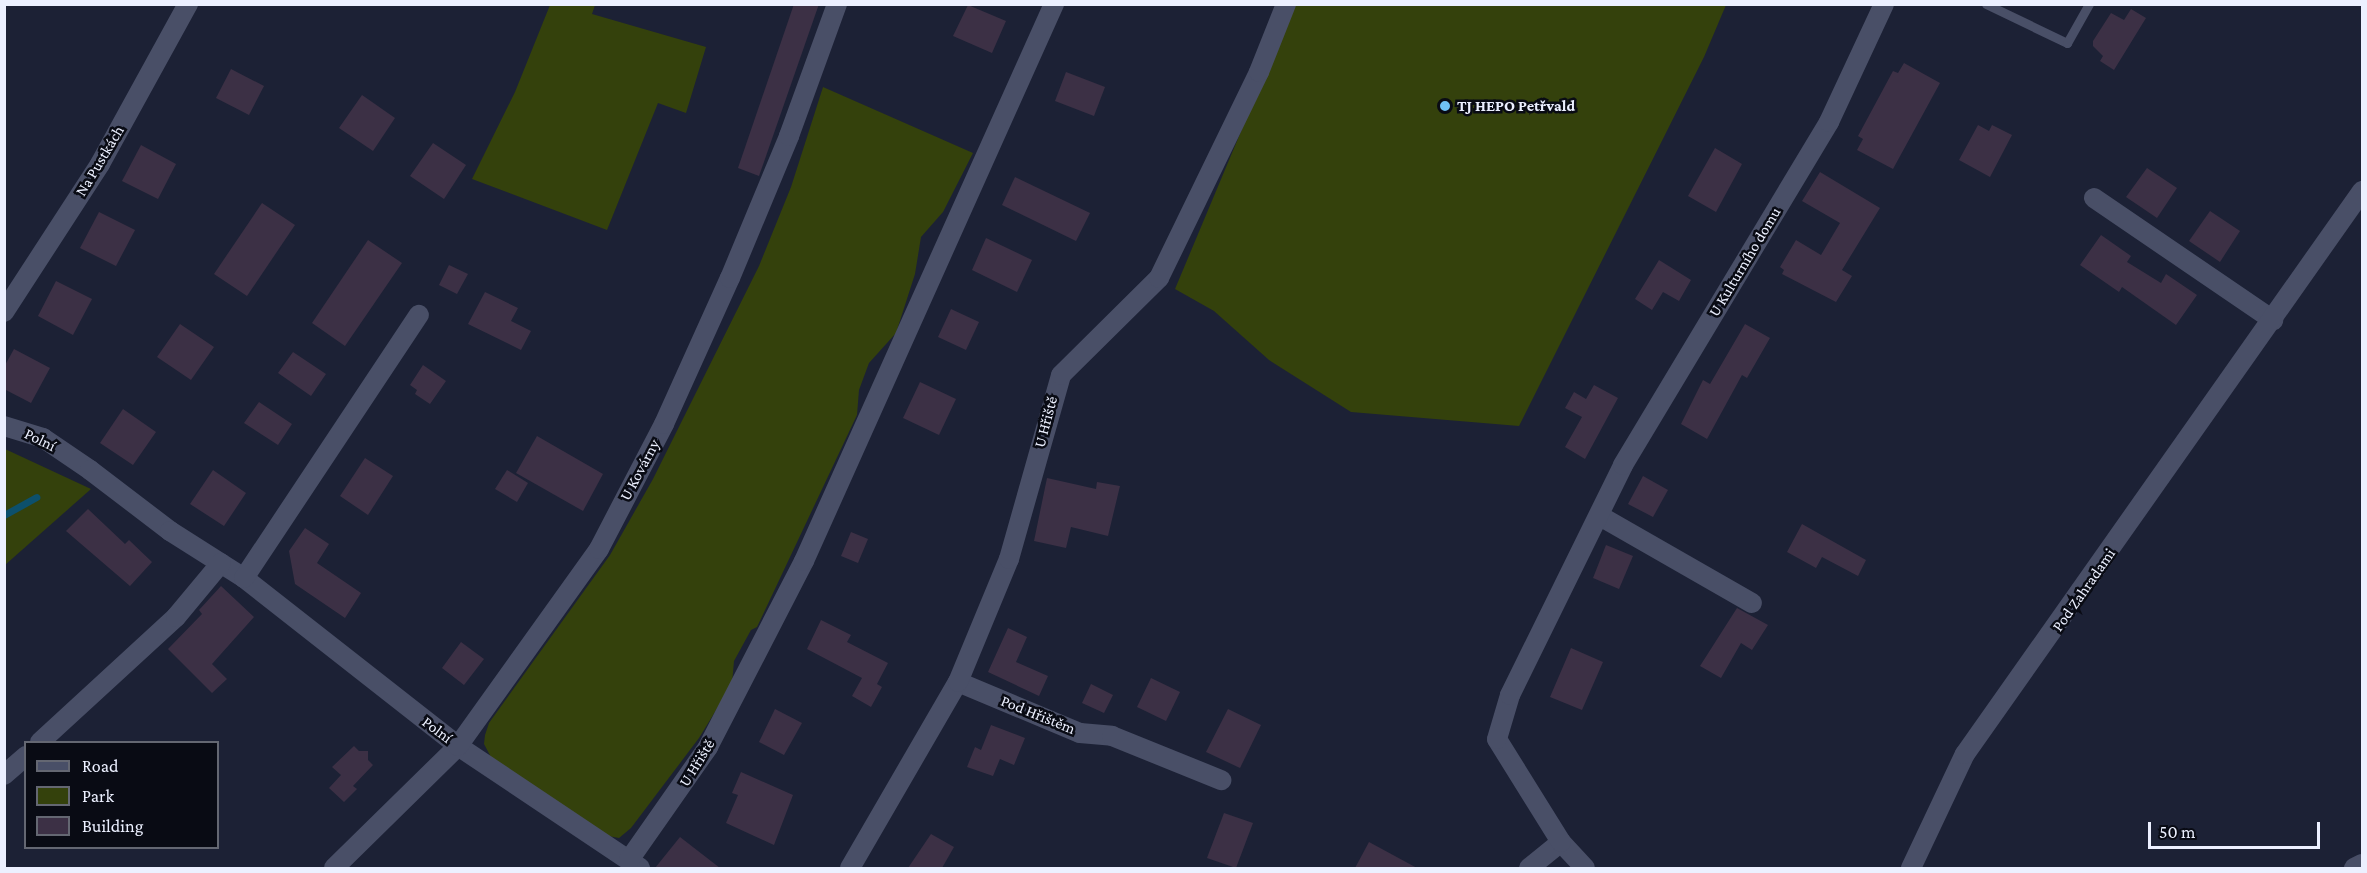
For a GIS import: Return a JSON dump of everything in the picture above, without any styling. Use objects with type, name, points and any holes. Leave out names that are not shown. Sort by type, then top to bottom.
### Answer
[{"type":"street","name":"Na Pustkách","points":[[4,312],[100,164],[188,4]]},
{"type":"street","name":"U Kovárny","points":[[334,868],[458,746],[598,549],[664,424],[761,205],[837,4]]},
{"type":"street","name":"U Hřiště","points":[[634,864],[708,747],[804,561],[1054,4]]},
{"type":"street","name":"U Hřiště","points":[[850,868],[958,682],[1009,559],[1060,375],[1159,278],[1259,72],[1286,4]]},
{"type":"street","name":"U Kulturního domu","points":[[1585,868],[1561,842],[1497,739],[1510,695],[1600,516],[1623,465],[1829,122],[1884,4]]},
{"type":"street","name":"Pod Zahradami","points":[[1911,868],[1965,754],[2362,191]]},
{"type":"street","points":[[2094,198],[2273,320]]},
{"type":"street","points":[[244,578],[419,315]]},
{"type":"street","name":"Polní","points":[[4,426],[43,438],[170,531],[244,578],[458,746],[634,864]]},
{"type":"street","points":[[1600,516],[1752,603]]},
{"type":"street","points":[[41,741],[176,616],[221,562]]},
{"type":"street","name":"Pod Hřištěm","points":[[958,682],[1080,733],[1112,736],[1221,780]]},
{"type":"street","points":[[4,775],[24,758]]},
{"type":"street","points":[[1529,868],[1561,842]]},
{"type":"street","points":[[2354,868],[2362,864]]},
{"type":"lane","points":[[1986,4],[2067,43],[2089,4]]},
{"type":"green space","points":[[550,5],[595,5],[592,14],[706,47],[686,113],[658,103],[607,230],[472,179],[515,92]]},
{"type":"green space","points":[[1294,5],[1726,5],[1704,57],[1519,426],[1351,412],[1269,360],[1214,311],[1175,289]]},
{"type":"green space","points":[[823,87],[973,153],[943,212],[921,237],[915,274],[896,333],[869,363],[859,390],[857,415],[757,627],[751,630],[734,661],[732,684],[699,738],[631,828],[619,838],[603,835],[493,761],[484,744],[485,735],[489,723],[610,555],[653,479],[759,266],[791,187]]},
{"type":"green space","points":[[5,449],[91,489],[5,565]]},
{"type":"building","points":[[794,4],[819,4],[759,176],[738,168]]},
{"type":"building","points":[[968,5],[1006,21],[992,53],[953,36]]},
{"type":"building","points":[[2131,9],[2146,18],[2114,70],[2100,61],[2103,56],[2093,46],[2093,41],[2111,13],[2124,20]]},
{"type":"building","points":[[1904,63],[1940,83],[1893,169],[1857,150],[1863,139],[1858,136],[1893,71],[1898,73]]},
{"type":"building","points":[[231,69],[264,86],[249,115],[216,98]]},
{"type":"building","points":[[1066,72],[1105,87],[1094,116],[1055,101]]},
{"type":"building","points":[[362,95],[395,118],[373,151],[339,128]]},
{"type":"building","points":[[1978,125],[1989,131],[1992,125],[2012,135],[1990,177],[1959,160]]},
{"type":"building","points":[[433,143],[466,165],[444,199],[410,176]]},
{"type":"building","points":[[141,145],[176,164],[158,199],[122,181]]},
{"type":"building","points":[[1715,148],[1742,164],[1716,212],[1688,196]]},
{"type":"building","points":[[2147,168],[2177,188],[2157,218],[2126,197]]},
{"type":"building","points":[[1820,172],[1880,208],[1842,270],[1852,276],[1836,302],[1782,274],[1784,270],[1780,267],[1796,240],[1821,255],[1840,223],[1802,201]]},
{"type":"building","points":[[1015,177],[1090,213],[1076,241],[1002,205]]},
{"type":"building","points":[[262,203],[295,225],[247,296],[214,274]]},
{"type":"building","points":[[2210,211],[2240,231],[2220,262],[2189,241]]},
{"type":"building","points":[[99,212],[135,230],[116,266],[80,248]]},
{"type":"building","points":[[2101,235],[2131,256],[2127,262],[2161,283],[2166,274],[2197,295],[2176,325],[2122,287],[2119,292],[2080,265]]},
{"type":"building","points":[[986,238],[1032,260],[1017,292],[972,270]]},
{"type":"building","points":[[368,240],[402,263],[345,346],[312,323]]},
{"type":"building","points":[[1659,260],[1691,280],[1679,301],[1663,292],[1652,310],[1635,299]]},
{"type":"building","points":[[449,265],[468,274],[457,294],[439,285]]},
{"type":"building","points":[[56,281],[92,299],[73,335],[38,316]]},
{"type":"building","points":[[485,292],[518,308],[511,321],[531,331],[521,350],[468,324]]},
{"type":"building","points":[[951,309],[979,322],[966,350],[938,337]]},
{"type":"building","points":[[180,324],[214,347],[191,380],[157,357]]},
{"type":"building","points":[[1745,324],[1770,338],[1747,378],[1742,375],[1707,439],[1681,424],[1703,380],[1710,384]]},
{"type":"building","points":[[14,349],[50,368],[31,403],[4,389],[4,367]]},
{"type":"building","points":[[293,352],[326,374],[311,396],[278,373]]},
{"type":"building","points":[[423,365],[446,381],[430,404],[415,394],[417,390],[410,385]]},
{"type":"building","points":[[920,382],[956,399],[939,435],[903,418]]},
{"type":"building","points":[[1594,385],[1618,398],[1585,459],[1565,447],[1582,417],[1565,408],[1574,392],[1586,399]]},
{"type":"building","points":[[259,402],[292,424],[278,445],[244,423]]},
{"type":"building","points":[[123,409],[156,432],[133,465],[100,443]]},
{"type":"building","points":[[537,436],[603,474],[583,511],[516,473]]},
{"type":"building","points":[[365,458],[393,476],[368,515],[340,496]]},
{"type":"building","points":[[213,470],[246,493],[224,526],[190,504]]},
{"type":"building","points":[[507,470],[528,483],[517,502],[495,489]]},
{"type":"building","points":[[1643,476],[1668,490],[1653,517],[1628,504]]},
{"type":"building","points":[[1047,478],[1096,489],[1097,482],[1120,486],[1108,536],[1071,527],[1066,548],[1034,541]]},
{"type":"building","points":[[88,509],[125,544],[129,540],[152,562],[130,586],[66,531]]},
{"type":"building","points":[[1802,524],[1866,560],[1858,576],[1822,557],[1816,568],[1787,552]]},
{"type":"building","points":[[305,528],[329,544],[317,563],[361,593],[345,618],[295,584],[289,551]]},
{"type":"building","points":[[851,532],[868,539],[858,563],[841,556]]},
{"type":"building","points":[[1606,545],[1633,556],[1619,589],[1593,578]]},
{"type":"building","points":[[221,586],[254,617],[212,664],[227,679],[212,693],[168,649],[202,614],[199,610]]},
{"type":"building","points":[[1737,608],[1768,625],[1752,650],[1741,643],[1721,678],[1700,666]]},
{"type":"building","points":[[821,620],[851,635],[847,642],[888,663],[877,684],[882,687],[871,707],[852,696],[862,678],[807,649]]},
{"type":"building","points":[[1008,628],[1027,637],[1016,662],[1048,676],[1039,696],[988,672]]},
{"type":"building","points":[[461,642],[484,659],[464,685],[442,668]]},
{"type":"building","points":[[1571,648],[1603,662],[1582,710],[1550,697]]},
{"type":"building","points":[[1151,678],[1180,692],[1166,721],[1137,707]]},
{"type":"building","points":[[1091,684],[1113,695],[1104,713],[1082,703]]},
{"type":"building","points":[[775,709],[802,723],[784,755],[759,742]]},
{"type":"building","points":[[1228,709],[1261,725],[1240,768],[1206,752]]},
{"type":"building","points":[[991,725],[1025,738],[1014,765],[1000,759],[993,776],[967,767],[975,747],[981,750]]},
{"type":"building","points":[[354,746],[359,751],[368,751],[368,760],[373,765],[353,786],[357,789],[344,802],[329,788],[341,775],[332,767]]},
{"type":"building","points":[[741,772],[793,795],[774,845],[726,823],[738,795],[732,793]]},
{"type":"building","points":[[1224,813],[1253,823],[1236,868],[1207,858]]},
{"type":"building","points":[[931,834],[954,847],[942,868],[908,868]]},
{"type":"building","points":[[680,837],[720,868],[655,868]]},
{"type":"building","points":[[1369,842],[1417,868],[1355,868]]},
{"type":"waterway","points":[[4,515],[36,497]]},
{"type":"place","name":"TJ HEPO Petřvald","points":[[1445,106]]}]
